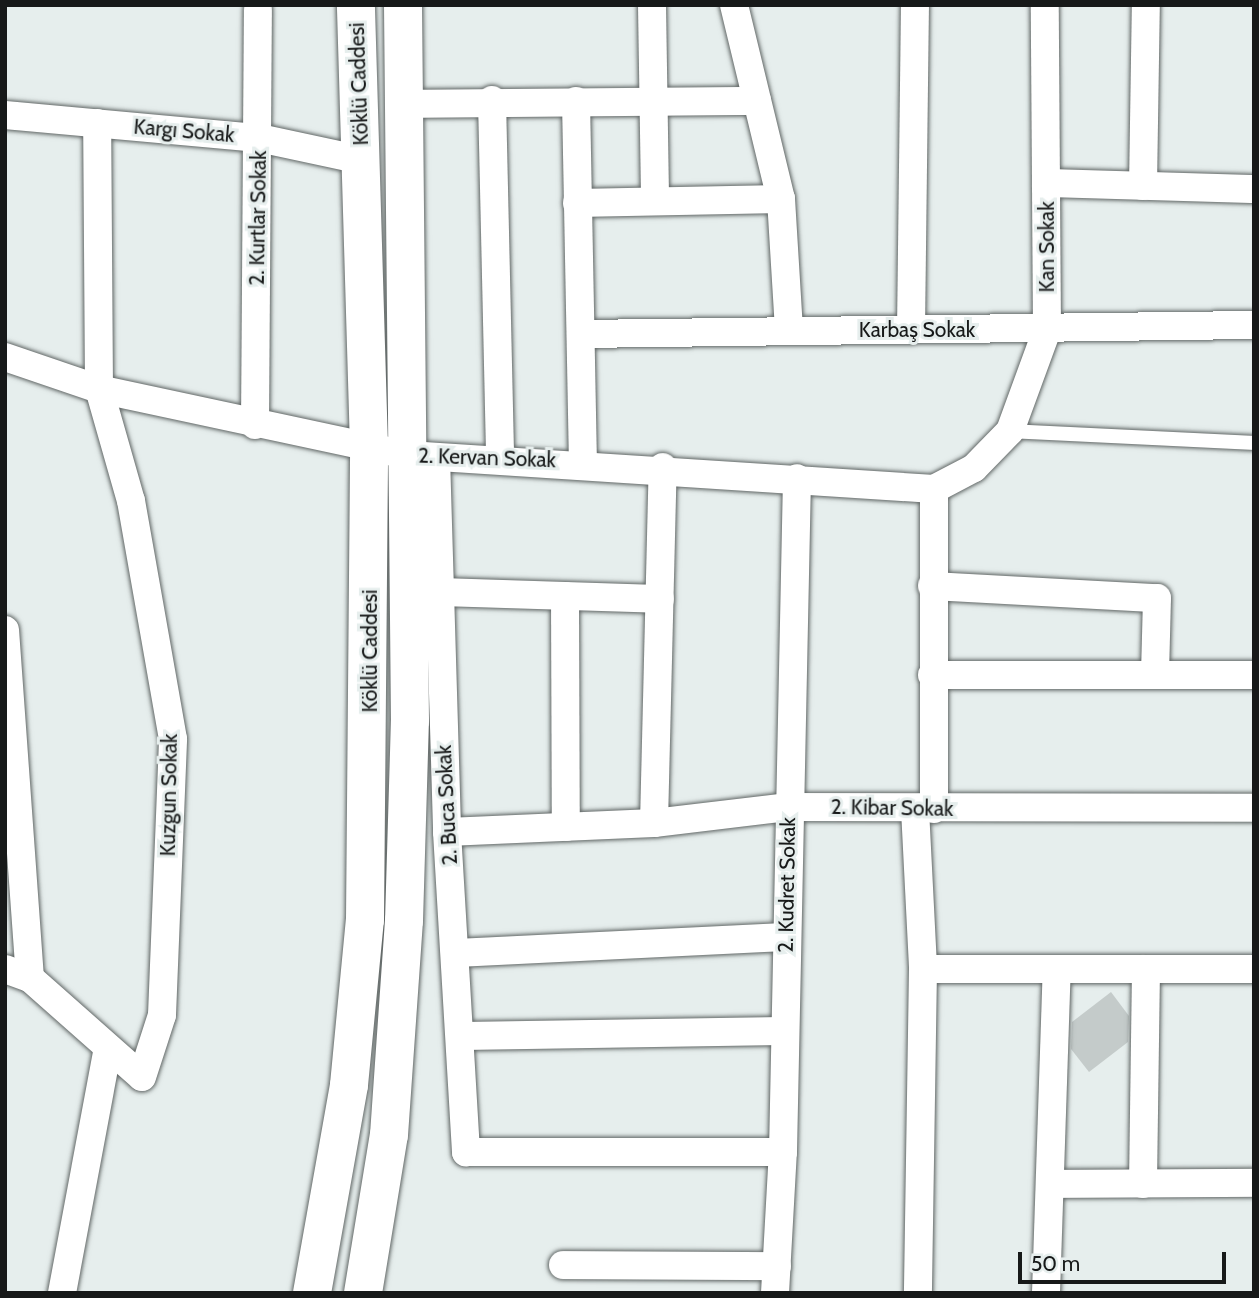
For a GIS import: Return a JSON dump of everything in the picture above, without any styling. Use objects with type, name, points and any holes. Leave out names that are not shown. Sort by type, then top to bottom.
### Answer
[{"type":"main road","name":"Köklü Caddesi","points":[[312,1293],[349,1085],[365,920],[369,447],[356,5]]},
{"type":"main road","name":"Köklü Caddesi","points":[[363,1293],[389,1135],[404,921],[422,456],[403,5]]},
{"type":"street","points":[[652,5],[655,200]]},
{"type":"street","points":[[734,5],[781,199],[789,331]]},
{"type":"street","points":[[911,330],[915,5]]},
{"type":"street","name":"Kan Sokak","points":[[934,489],[974,468],[1010,431],[1047,330],[1045,5]]},
{"type":"street","points":[[1143,186],[1146,5]]},
{"type":"street","name":"2. Kurtlar Sokak","points":[[254,425],[259,138],[258,10]]},
{"type":"street","points":[[406,104],[492,100],[757,101]]},
{"type":"street","points":[[492,100],[500,458]]},
{"type":"street","points":[[576,101],[583,462]]},
{"type":"street","name":"Kargı Sokak","points":[[5,115],[259,138],[362,160]]},
{"type":"street","points":[[96,122],[99,389]]},
{"type":"street","points":[[1046,183],[1254,189]]},
{"type":"street","points":[[577,203],[781,199]]},
{"type":"street","name":"Karbaş Sokak","points":[[581,334],[1047,330],[1254,325]]},
{"type":"street","name":"2. Kervan Sokak","points":[[5,357],[99,389],[254,425],[422,456],[663,467],[934,489]]},
{"type":"street","name":"Kuzgun Sokak","points":[[99,389],[131,501],[173,739],[162,1015],[142,1077],[108,1048]]},
{"type":"street","name":"2. Buca Sokak","points":[[422,456],[439,592],[447,832],[466,1152],[783,1152]]},
{"type":"street","points":[[654,823],[663,467]]},
{"type":"street","name":"2. Kudret Sokak","points":[[776,1279],[783,1152],[796,478]]},
{"type":"street","points":[[918,1293],[925,809],[932,675],[934,489]]},
{"type":"street","points":[[932,586],[1157,598],[1155,674]]},
{"type":"street","points":[[439,592],[660,599]]},
{"type":"street","points":[[565,596],[566,827]]},
{"type":"street","points":[[5,630],[18,974],[108,1048],[62,1293]]},
{"type":"street","points":[[932,675],[1254,675]]},
{"type":"street","name":"2. Kibar Sokak","points":[[447,832],[654,823],[789,807],[1254,808]]},
{"type":"street","points":[[455,953],[786,937]]},
{"type":"street","points":[[923,969],[1254,969]]},
{"type":"street","points":[[1046,1293],[1057,969]]},
{"type":"street","points":[[1143,1184],[1146,969]]},
{"type":"street","points":[[461,1036],[784,1031]]},
{"type":"street","points":[[1051,1184],[1254,1183]]},
{"type":"street","points":[[563,1265],[776,1279]]},
{"type":"lane","points":[[1010,431],[1254,443]]},
{"type":"building","points":[[1111,992],[1129,1016],[1128,1042],[1089,1072],[1071,1049],[1072,1022]]}]
